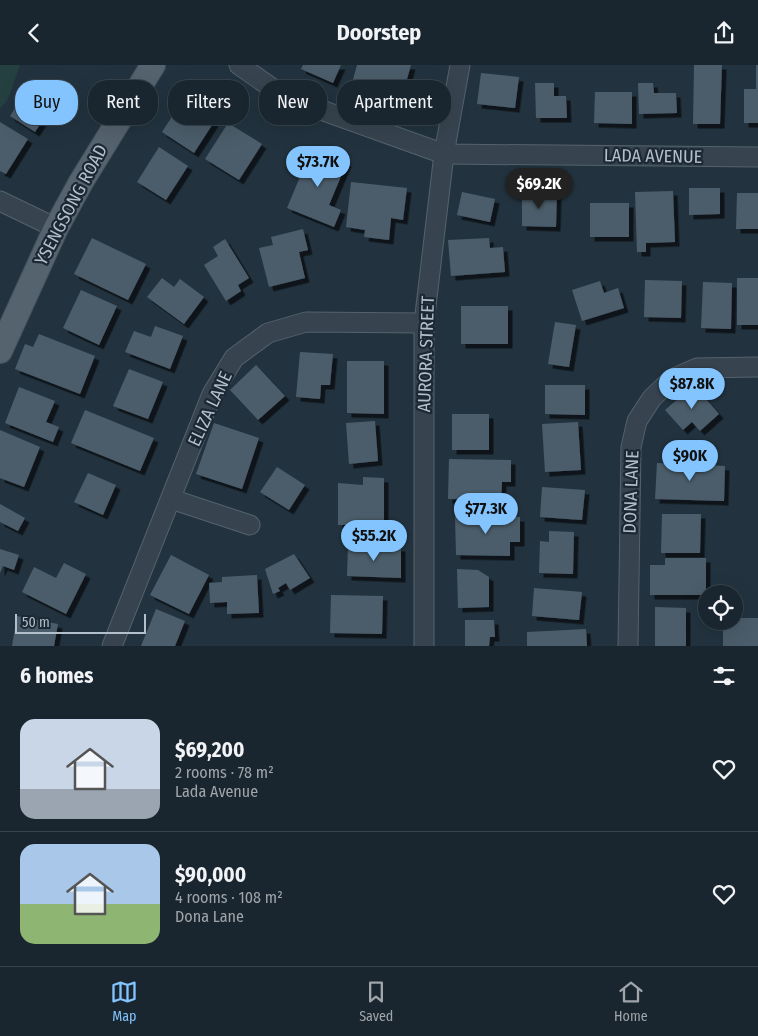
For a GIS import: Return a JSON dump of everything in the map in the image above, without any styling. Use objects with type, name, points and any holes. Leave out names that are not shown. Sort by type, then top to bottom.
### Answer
[{"type":"main road","name":"YSENGSONG ROAD","points":[[0,351],[56,228],[107,138],[153,65]]},
{"type":"street","name":"LADA AVENUE","points":[[239,65],[285,97],[444,154],[758,157]]},
{"type":"street","name":"AURORA STREET","points":[[424,646],[424,323],[444,154],[460,65]]},
{"type":"street","points":[[0,201],[56,228]]},
{"type":"street","name":"ELIZA LANE","points":[[112,646],[212,394],[234,358],[268,333],[306,322],[424,323]]},
{"type":"street","name":"DONA LANE","points":[[628,646],[631,447],[638,421],[652,398],[672,379],[697,368],[758,367]]},
{"type":"street","points":[[171,499],[250,525]]},
{"type":"green space","points":[[0,65],[20,65],[8,99],[0,109]]},
{"type":"building","points":[[303,65],[341,65],[333,83],[301,69]]},
{"type":"building","points":[[357,65],[411,65],[407,80],[353,80]]},
{"type":"building","points":[[694,65],[722,65],[720,124],[693,124]]},
{"type":"building","points":[[756,65],[758,65],[758,123],[744,123],[744,89],[756,89]]},
{"type":"building","points":[[481,73],[519,77],[515,108],[477,104]]},
{"type":"building","points":[[535,83],[554,83],[554,96],[566,96],[567,118],[536,118]]},
{"type":"building","points":[[638,83],[653,83],[654,93],[676,93],[677,113],[639,114]]},
{"type":"building","points":[[595,92],[632,92],[632,124],[594,123]]},
{"type":"building","points":[[15,108],[15,119],[10,116]]},
{"type":"building","points":[[0,122],[28,139],[6,174],[0,171]]},
{"type":"building","points":[[168,123],[168,125],[212,125],[194,153],[162,132]]},
{"type":"building","points":[[24,125],[40,125],[35,132]]},
{"type":"building","points":[[227,125],[231,125],[262,144],[239,180],[205,159]]},
{"type":"building","points":[[159,147],[188,166],[166,200],[137,182]]},
{"type":"building","points":[[312,148],[347,162],[329,205],[341,210],[334,227],[287,208]]},
{"type":"building","points":[[351,182],[407,188],[403,220],[391,218],[389,240],[364,237],[365,230],[346,227]]},
{"type":"building","points":[[689,188],[720,188],[720,214],[689,215]]},
{"type":"building","points":[[673,191],[675,242],[646,243],[646,252],[637,252],[635,192]]},
{"type":"building","points":[[462,192],[495,199],[490,222],[457,215]]},
{"type":"building","points":[[522,193],[557,193],[556,227],[522,226]]},
{"type":"building","points":[[737,193],[758,193],[758,229],[736,229]]},
{"type":"building","points":[[590,203],[629,203],[629,237],[590,237]]},
{"type":"building","points":[[303,229],[308,250],[299,252],[305,278],[269,287],[259,248],[273,245],[271,237]]},
{"type":"building","points":[[92,238],[146,264],[128,300],[74,274]]},
{"type":"building","points":[[489,238],[490,248],[503,247],[505,272],[451,276],[448,240]]},
{"type":"building","points":[[225,239],[249,278],[238,285],[241,291],[226,301],[204,265],[218,256],[213,247]]},
{"type":"building","points":[[162,278],[174,287],[180,279],[204,297],[184,324],[147,297]]},
{"type":"building","points":[[737,278],[758,278],[758,325],[737,325]]},
{"type":"building","points":[[645,280],[682,281],[681,318],[644,317]]},
{"type":"building","points":[[600,281],[604,293],[618,288],[624,308],[582,321],[572,290]]},
{"type":"building","points":[[703,282],[732,283],[731,329],[701,328]]},
{"type":"building","points":[[81,290],[117,306],[99,345],[63,328]]},
{"type":"building","points":[[461,306],[508,306],[508,344],[461,344]]},
{"type":"building","points":[[555,322],[576,325],[569,367],[548,364]]},
{"type":"building","points":[[155,326],[183,336],[170,369],[125,352],[134,331],[151,337]]},
{"type":"building","points":[[39,334],[95,356],[80,394],[15,369],[25,344],[33,347]]},
{"type":"building","points":[[300,352],[333,354],[330,385],[321,385],[320,399],[296,397]]},
{"type":"building","points":[[347,361],[384,361],[384,414],[347,413]]},
{"type":"building","points":[[256,365],[285,396],[258,420],[230,390]]},
{"type":"building","points":[[129,369],[163,382],[148,419],[113,406]]},
{"type":"building","points":[[545,385],[585,385],[585,415],[545,414]]},
{"type":"building","points":[[694,385],[719,414],[700,431],[692,422],[683,430],[665,410]]},
{"type":"building","points":[[19,387],[55,401],[46,422],[59,427],[53,442],[5,423]]},
{"type":"building","points":[[85,410],[154,438],[140,471],[71,443]]},
{"type":"building","points":[[452,414],[489,414],[489,450],[452,450]]},
{"type":"building","points":[[375,421],[378,461],[349,464],[346,423]]},
{"type":"building","points":[[578,422],[581,470],[545,472],[542,424]]},
{"type":"building","points":[[214,423],[259,438],[242,489],[196,474]]},
{"type":"building","points":[[0,430],[40,447],[24,487],[0,478]]},
{"type":"building","points":[[449,459],[511,460],[511,482],[502,482],[501,500],[448,499]]},
{"type":"building","points":[[657,463],[725,466],[724,501],[655,499]]},
{"type":"building","points":[[277,467],[305,485],[289,510],[260,492]]},
{"type":"building","points":[[88,473],[116,485],[103,515],[74,502]]},
{"type":"building","points":[[363,477],[384,478],[384,525],[338,525],[338,483],[363,485]]},
{"type":"building","points":[[542,487],[585,490],[582,520],[540,517]]},
{"type":"building","points":[[0,504],[25,518],[18,531],[0,522]]},
{"type":"building","points":[[662,514],[701,514],[700,553],[661,553]]},
{"type":"building","points":[[455,516],[520,517],[520,542],[510,542],[510,556],[456,555]]},
{"type":"building","points":[[549,531],[574,532],[573,574],[539,573],[540,541],[549,542]]},
{"type":"building","points":[[348,545],[401,547],[401,578],[347,576]]},
{"type":"building","points":[[0,549],[19,555],[14,570],[3,566],[0,573]]},
{"type":"building","points":[[294,554],[310,578],[290,590],[286,583],[278,588],[280,591],[273,594],[265,569]]},
{"type":"building","points":[[171,555],[209,575],[189,614],[150,595]]},
{"type":"building","points":[[665,558],[706,558],[706,585],[698,585],[698,595],[650,595],[650,565],[665,565]]},
{"type":"building","points":[[64,563],[86,574],[66,614],[22,592],[34,567],[56,578]]},
{"type":"building","points":[[457,569],[478,570],[489,577],[489,607],[458,608]]},
{"type":"building","points":[[257,575],[259,613],[227,614],[227,602],[210,603],[209,583],[222,582],[222,577]]},
{"type":"building","points":[[534,588],[582,592],[579,620],[532,616]]},
{"type":"building","points":[[331,595],[383,596],[382,634],[330,633]]},
{"type":"building","points":[[655,607],[686,608],[686,646],[655,646]]},
{"type":"building","points":[[156,609],[185,621],[175,646],[141,646]]},
{"type":"building","points":[[17,616],[58,624],[54,646],[12,646]]},
{"type":"building","points":[[743,618],[758,618],[758,646],[723,646],[723,630],[743,630]]},
{"type":"building","points":[[465,620],[494,620],[495,637],[490,637],[489,646],[465,646]]},
{"type":"building","points":[[586,629],[587,646],[527,646],[527,632]]}]
